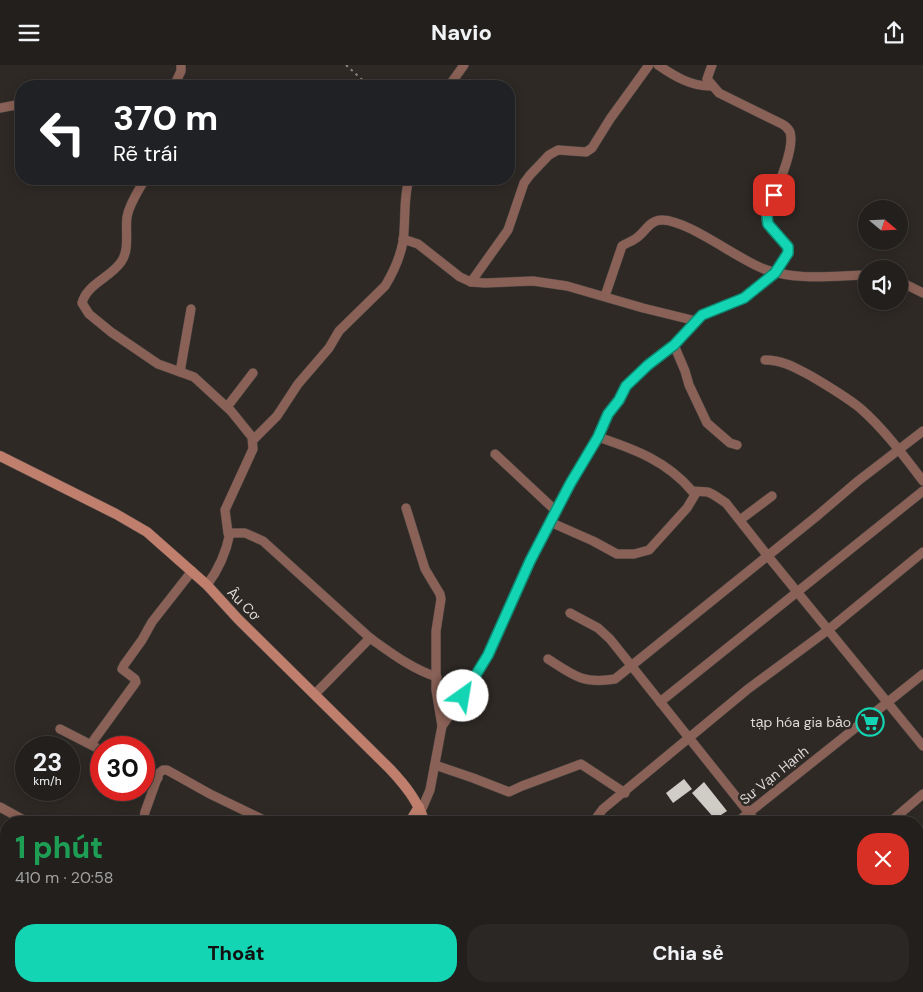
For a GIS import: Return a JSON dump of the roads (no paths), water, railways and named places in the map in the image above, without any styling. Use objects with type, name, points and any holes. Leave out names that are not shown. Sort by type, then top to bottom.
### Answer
[{"type":"main road","name":"Âu Cơ","points":[[0,456],[86,498],[137,526],[164,546],[207,585],[238,619],[403,784],[420,809],[422,816]]},
{"type":"main road","points":[[414,816],[420,809]]},
{"type":"street","points":[[177,80],[181,71],[180,65]]},
{"type":"street","points":[[453,80],[464,65]]},
{"type":"street","points":[[471,282],[508,230],[524,183],[530,175],[550,155],[558,150],[586,151],[592,148],[610,119],[649,65]]},
{"type":"street","points":[[658,65],[674,76],[700,86],[712,86]]},
{"type":"street","points":[[442,727],[488,655],[530,561],[550,522],[598,437],[608,414],[629,383],[652,361],[674,345],[696,321],[712,311],[744,298],[775,273],[788,253],[788,247],[769,227],[766,219],[786,162],[790,145],[790,133],[787,127],[782,124],[719,93],[707,79],[712,65]]},
{"type":"street","points":[[0,108],[15,105]]},
{"type":"street","points":[[143,185],[127,216],[127,238],[123,259],[111,272],[86,292],[82,303],[90,314],[119,338],[158,364],[194,377],[227,407],[253,440],[253,449],[224,510],[227,531],[230,533],[226,551],[218,571],[207,585]]},
{"type":"street","points":[[253,440],[277,416],[298,384],[329,348],[339,331],[385,285],[398,257],[403,239],[408,185]]},
{"type":"street","points":[[604,296],[622,246],[636,239],[653,223],[662,220],[677,223],[750,263],[775,273],[813,277],[858,275]]},
{"type":"street","points":[[403,239],[418,244],[460,277],[471,282],[534,281],[579,289],[696,321]]},
{"type":"street","points":[[908,286],[923,293]]},
{"type":"street","points":[[180,372],[191,309]]},
{"type":"street","points":[[674,345],[689,385],[707,423],[730,443],[737,445]]},
{"type":"street","points":[[764,359],[791,365],[850,401],[865,413],[923,481]]},
{"type":"street","points":[[227,407],[253,373]]},
{"type":"street","points":[[548,659],[572,675],[591,681],[615,679],[766,555],[923,431]]},
{"type":"street","points":[[598,437],[654,458],[686,483],[692,491],[696,493],[708,492],[726,503],[766,555],[923,746]]},
{"type":"street","points":[[495,455],[556,511]]},
{"type":"street","points":[[660,702],[923,491]]},
{"type":"street","points":[[550,522],[617,554],[634,554],[649,550],[687,507],[696,493]]},
{"type":"street","points":[[740,521],[772,496]]},
{"type":"street","points":[[406,508],[424,569],[441,599],[436,631],[437,696],[442,727],[430,791],[420,809]]},
{"type":"street","points":[[230,533],[245,533],[263,541],[370,638],[417,669],[438,677]]},
{"type":"street","points":[[599,816],[599,813],[748,689],[828,630],[923,552]]},
{"type":"street","points":[[97,736],[136,682],[135,679],[122,669],[124,665],[152,622],[192,571]]},
{"type":"street","points":[[570,613],[598,628],[610,639],[751,816]]},
{"type":"street","points":[[315,694],[370,638]]},
{"type":"street","name":"Sư Vạn Hạnh","points":[[745,816],[923,674]]},
{"type":"street","points":[[60,729],[90,744]]},
{"type":"street","points":[[435,765],[509,793],[522,786],[581,765],[625,793]]},
{"type":"street","points":[[144,816],[161,771],[167,770],[256,816]]},
{"type":"street","points":[[897,816],[923,794]]},
{"type":"street","points":[[0,807],[16,816]]},
{"type":"place","name":"tạp hóa gia bảo","points":[[870,722]]}]
